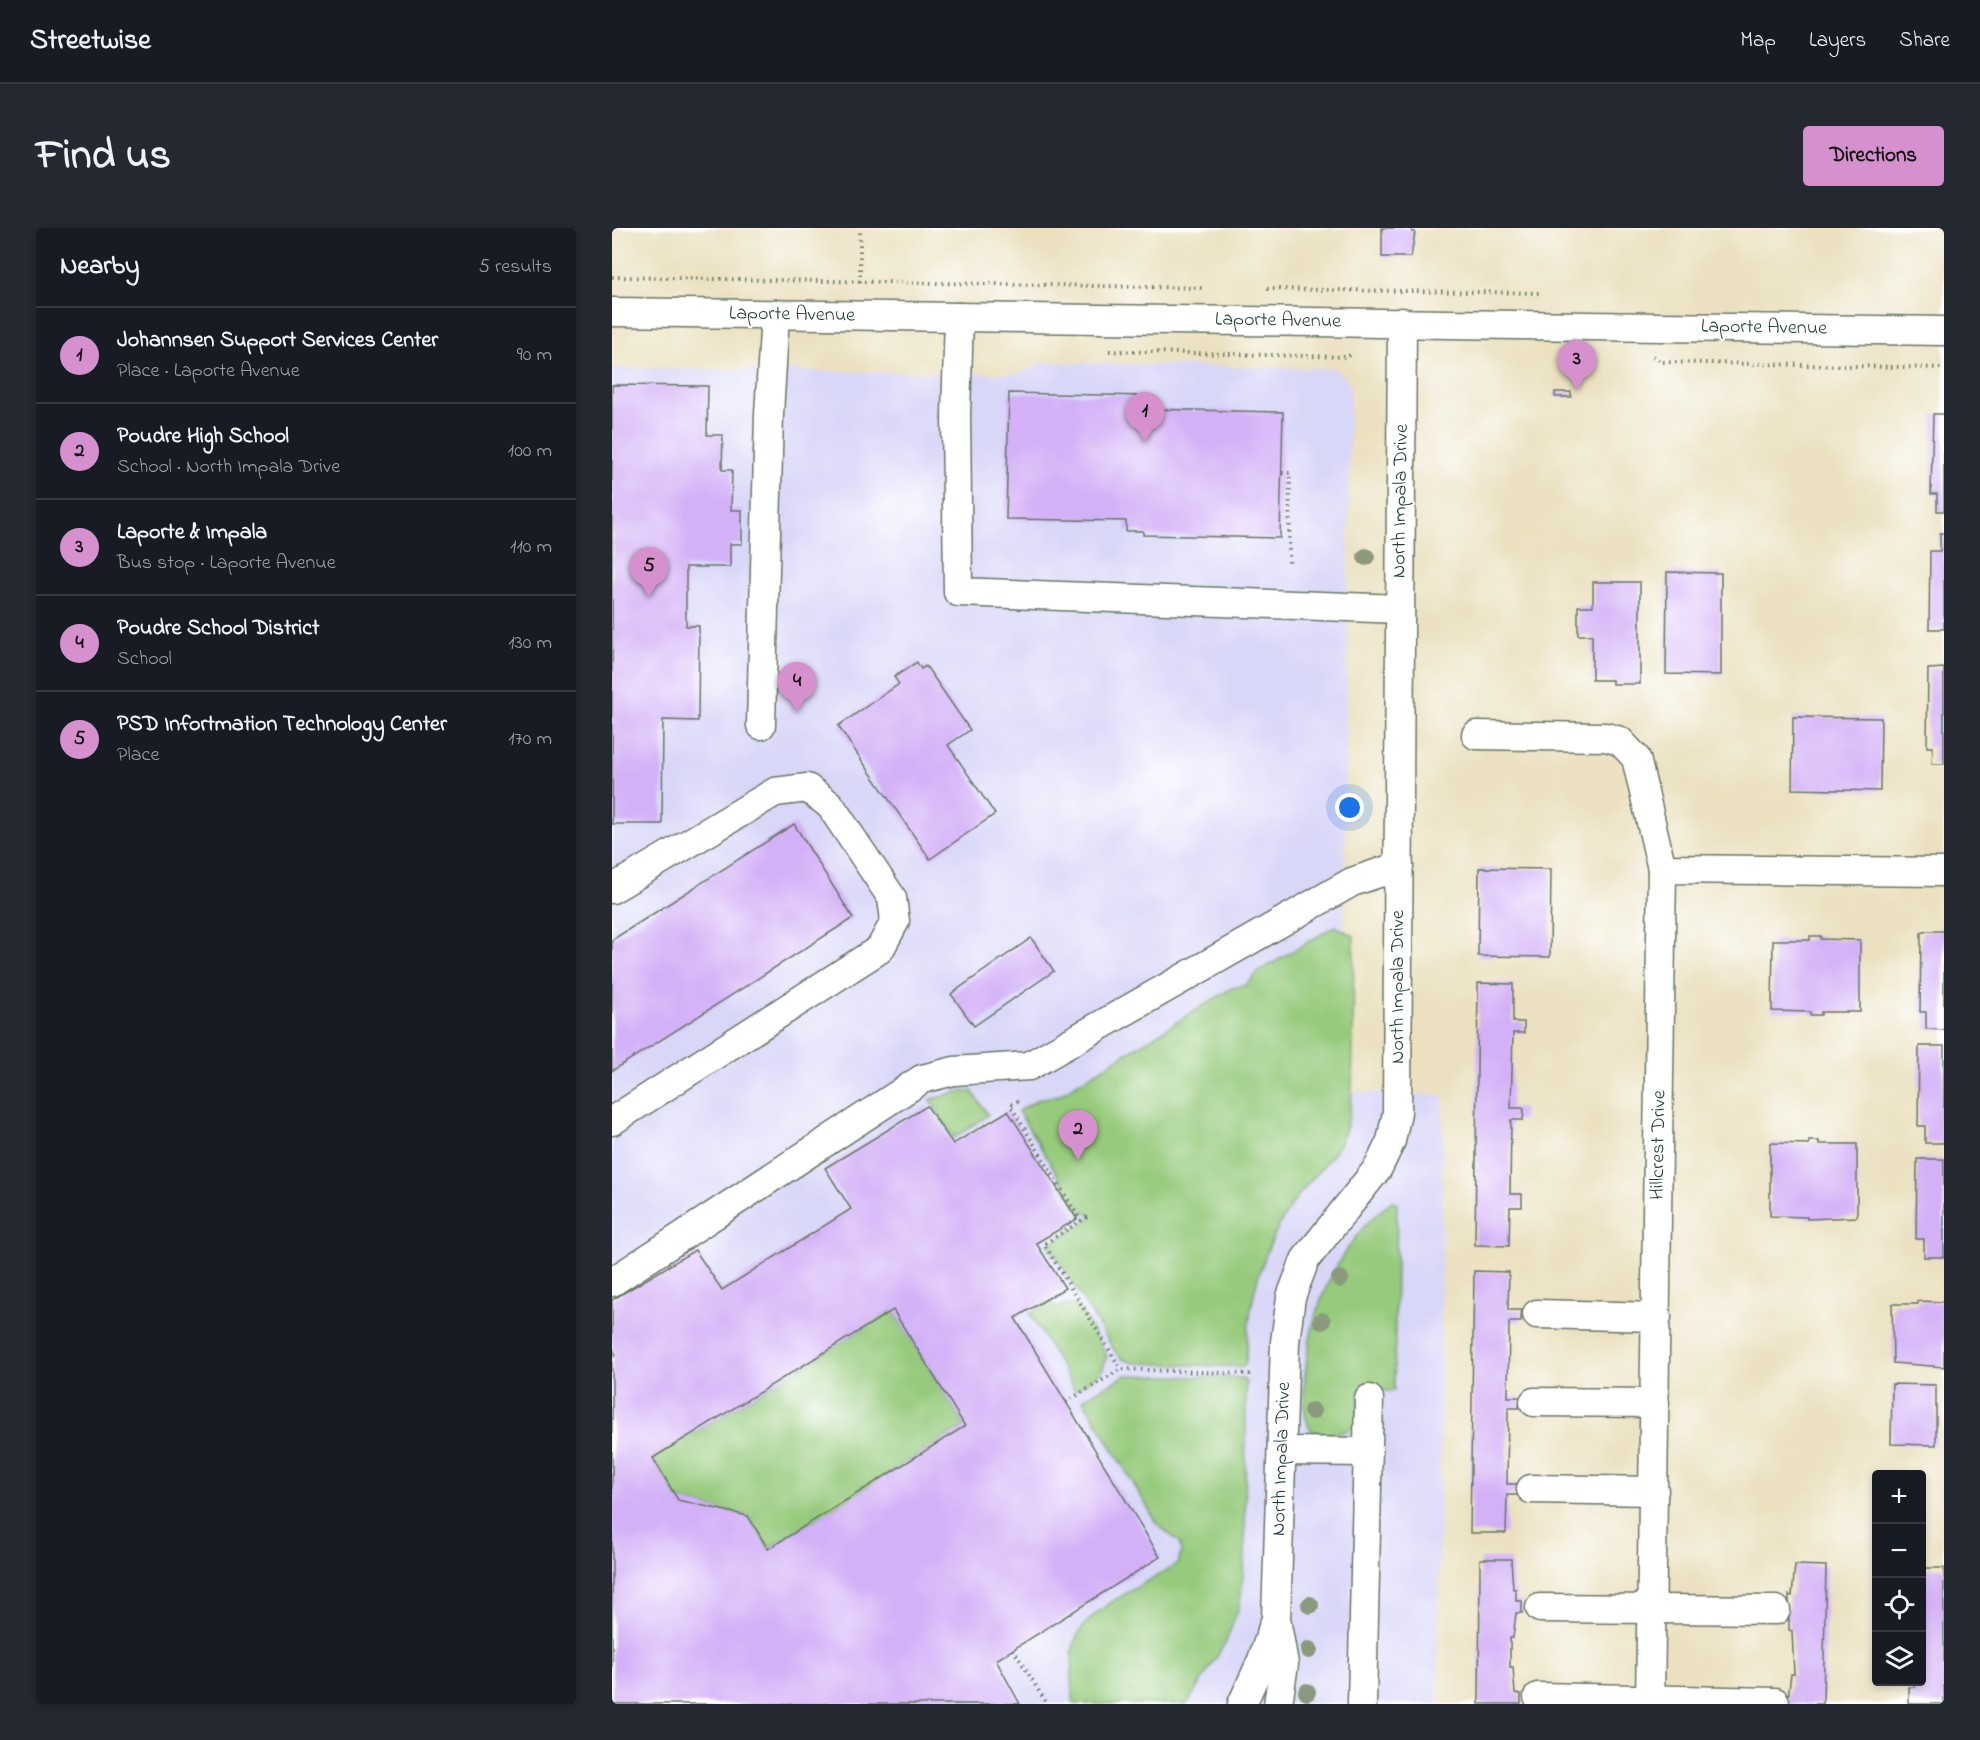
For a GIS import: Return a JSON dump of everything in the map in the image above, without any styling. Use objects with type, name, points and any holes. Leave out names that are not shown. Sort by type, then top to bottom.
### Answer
[{"type":"street","name":"Laporte Avenue","points":[[612,312],[1944,331]]},
{"type":"street","points":[[761,725],[769,414],[775,315]]},
{"type":"street","points":[[959,317],[958,592],[1400,609]]},
{"type":"street","name":"North Impala Drive","points":[[1278,1704],[1284,1664],[1276,1619],[1285,1342],[1291,1297],[1305,1260],[1378,1168],[1391,1141],[1397,1112],[1402,322]]},
{"type":"street","name":"Hillcrest Drive","points":[[1476,735],[1606,737],[1620,741],[1636,758],[1647,797],[1662,869],[1650,1702]]},
{"type":"street","points":[[612,889],[775,792],[807,788],[830,805],[855,842],[892,898],[896,921],[880,949],[612,1121]]},
{"type":"street","points":[[612,1282],[922,1079],[954,1071],[1029,1066],[1352,882],[1399,866]]},
{"type":"street","points":[[1662,869],[1944,872]]},
{"type":"street","points":[[1537,1314],[1657,1317]]},
{"type":"street","points":[[1362,1704],[1369,1399]]},
{"type":"street","points":[[1534,1402],[1655,1403]]},
{"type":"street","points":[[1283,1451],[1368,1452]]},
{"type":"street","points":[[1531,1489],[1654,1491]]},
{"type":"street","points":[[1540,1608],[1652,1607],[1776,1610]]},
{"type":"street","name":"North Impala Drive","points":[[1242,1704],[1262,1660],[1276,1619]]},
{"type":"street","points":[[1538,1698],[1650,1702],[1775,1702]]},
{"type":"path","points":[[860,316],[861,228]]},
{"type":"path","points":[[612,278],[1212,289]]},
{"type":"path","points":[[1258,289],[1548,294]]},
{"type":"path","points":[[1097,351],[1347,357]]},
{"type":"path","points":[[1661,362],[1944,368]]},
{"type":"path","points":[[1282,473],[1290,473],[1289,566]]},
{"type":"path","points":[[1018,1101],[1010,1105],[1081,1221]]},
{"type":"path","points":[[1088,1217],[1044,1244],[1121,1369]]},
{"type":"path","points":[[1066,1402],[1121,1369],[1251,1374]]},
{"type":"path","points":[[1013,1649],[1047,1704]]},
{"type":"shaded area","points":[[1043,362],[1336,369],[1350,383],[1344,931],[1353,935],[1353,1092],[1443,1095],[1438,1704],[612,1704],[612,368],[1018,374]]},
{"type":"green space","points":[[1335,926],[1354,936],[1352,1081],[1348,1121],[1336,1149],[1297,1197],[1284,1217],[1265,1256],[1253,1297],[1246,1363],[1243,1367],[1134,1363],[1122,1359],[1114,1350],[1049,1245],[1091,1218],[1088,1212],[1083,1216],[1018,1111],[1039,1099],[1059,1095],[1232,988],[1246,985],[1259,971]]},
{"type":"green space","points":[[972,1091],[988,1115],[954,1138],[930,1100],[957,1092]]},
{"type":"green space","points":[[1392,1201],[1397,1204],[1394,1391],[1360,1390],[1357,1425],[1347,1431],[1335,1433],[1312,1431],[1306,1419],[1304,1391],[1308,1353],[1320,1304],[1341,1258],[1373,1218]]},
{"type":"green space","points":[[1051,1300],[1056,1309],[1062,1305],[1078,1306],[1107,1355],[1102,1372],[1075,1390],[1030,1314]]},
{"type":"green space","points":[[893,1310],[965,1426],[768,1549],[748,1516],[678,1500],[653,1458]]},
{"type":"green space","points":[[1126,1375],[1243,1378],[1246,1383],[1245,1554],[1240,1604],[1226,1642],[1187,1704],[1073,1704],[1072,1655],[1078,1634],[1101,1609],[1178,1563],[1181,1552],[1179,1542],[1158,1525],[1083,1399]]},
{"type":"building","points":[[1382,228],[1412,228],[1412,232],[1415,232],[1411,257],[1382,257]]},
{"type":"building","points":[[612,385],[708,386],[707,435],[723,435],[722,470],[732,470],[731,510],[742,510],[742,544],[730,544],[730,567],[686,567],[686,626],[699,626],[698,721],[663,720],[662,824],[612,824]]},
{"type":"building","points":[[1555,392],[1571,392],[1571,397],[1555,397]]},
{"type":"building","points":[[1009,393],[1146,396],[1146,409],[1283,412],[1280,538],[1143,535],[1143,531],[1126,531],[1126,521],[1006,519]]},
{"type":"building","points":[[1933,414],[1944,414],[1944,511],[1937,511],[1937,494],[1931,494]]},
{"type":"building","points":[[1940,533],[1944,533],[1944,629],[1929,629],[1930,551],[1940,551]]},
{"type":"building","points":[[1667,572],[1721,573],[1721,675],[1666,674]]},
{"type":"building","points":[[1593,582],[1640,582],[1640,684],[1612,684],[1612,680],[1592,680],[1592,635],[1578,635],[1578,606],[1593,606]]},
{"type":"building","points":[[917,662],[921,669],[926,666],[970,730],[948,745],[995,814],[930,859],[838,726],[899,684],[894,677]]},
{"type":"building","points":[[1944,668],[1944,764],[1932,764],[1933,747],[1927,747],[1928,669]]},
{"type":"building","points":[[1793,717],[1881,718],[1880,791],[1792,789]]},
{"type":"building","points":[[794,824],[853,918],[612,1071],[612,940]]},
{"type":"building","points":[[1479,868],[1551,869],[1550,957],[1478,956]]},
{"type":"building","points":[[1944,931],[1944,1030],[1926,1029],[1926,1012],[1920,1012],[1921,933]]},
{"type":"building","points":[[1810,936],[1821,936],[1821,939],[1860,940],[1860,1012],[1821,1012],[1821,1015],[1810,1015],[1810,1012],[1772,1011],[1773,940],[1810,940]]},
{"type":"building","points":[[1031,938],[1054,971],[974,1026],[951,994]]},
{"type":"building","points":[[1478,983],[1513,984],[1513,1022],[1524,1022],[1524,1033],[1513,1033],[1511,1108],[1524,1108],[1523,1120],[1511,1120],[1510,1194],[1522,1194],[1522,1207],[1510,1207],[1509,1246],[1475,1245]]},
{"type":"building","points":[[1919,1046],[1944,1046],[1944,1143],[1925,1143],[1925,1126],[1918,1126]]},
{"type":"building","points":[[927,1106],[953,1144],[1008,1111],[1077,1219],[1036,1243],[1065,1288],[1015,1318],[1160,1557],[996,1660],[1020,1704],[612,1704],[612,1357],[616,1355],[612,1347],[612,1300],[695,1250],[722,1290],[851,1209],[825,1168]],"holes":[[[893,1310],[965,1426],[768,1549],[748,1516],[678,1500],[653,1458]]]},
{"type":"building","points":[[1809,1141],[1819,1141],[1819,1144],[1857,1144],[1857,1217],[1807,1219],[1807,1217],[1770,1216],[1770,1143],[1809,1144]]},
{"type":"building","points":[[1917,1159],[1944,1159],[1944,1257],[1924,1257],[1924,1239],[1916,1239]]},
{"type":"building","points":[[1474,1271],[1509,1272],[1508,1310],[1521,1310],[1521,1322],[1509,1322],[1508,1397],[1520,1397],[1519,1408],[1508,1408],[1507,1484],[1518,1484],[1518,1495],[1507,1495],[1506,1533],[1470,1533]]},
{"type":"building","points":[[1918,1301],[1944,1302],[1944,1367],[1893,1363],[1892,1304],[1918,1304]]},
{"type":"building","points":[[1892,1384],[1936,1385],[1936,1445],[1891,1444]]},
{"type":"building","points":[[1480,1559],[1511,1559],[1513,1589],[1516,1589],[1516,1601],[1522,1601],[1522,1613],[1516,1613],[1513,1638],[1510,1638],[1510,1667],[1513,1667],[1515,1693],[1521,1694],[1521,1704],[1479,1704]]},
{"type":"building","points":[[1795,1565],[1826,1566],[1823,1704],[1782,1704],[1788,1699],[1791,1674],[1794,1674],[1792,1631],[1789,1630],[1789,1619],[1783,1619],[1789,1607],[1789,1595],[1792,1596]]},
{"type":"building","points":[[1926,1568],[1944,1568],[1944,1704],[1909,1704],[1909,1687],[1926,1686]]},
{"type":"place","name":"Laporte & Impala","points":[[1577,390]]},
{"type":"place","name":"Johannsen Support Services Center","points":[[1145,442]]},
{"type":"place","name":"PSD Infortmation Technology Center","points":[[649,597]]},
{"type":"place","name":"Poudre School District","points":[[797,712]]},
{"type":"place","name":"Poudre High School","points":[[1078,1160]]}]
